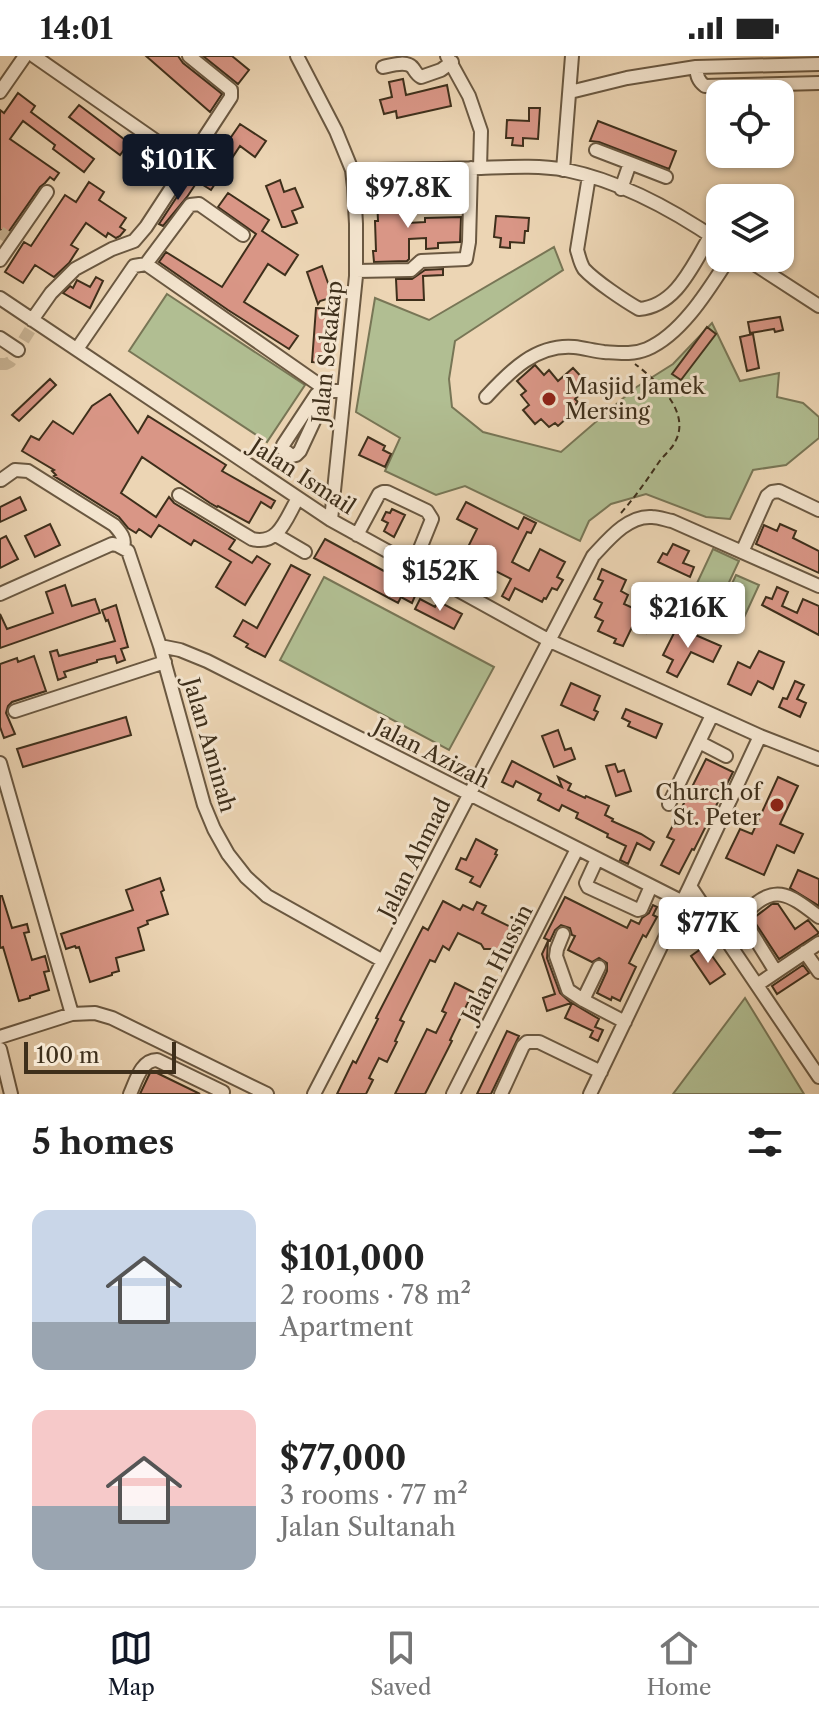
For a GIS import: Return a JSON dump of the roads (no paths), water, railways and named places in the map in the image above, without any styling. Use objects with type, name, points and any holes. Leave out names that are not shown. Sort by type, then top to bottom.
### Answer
[{"type":"street","points":[[0,92],[25,56]]},
{"type":"street","points":[[34,56],[159,143],[180,166],[181,175]]},
{"type":"street","points":[[32,320],[51,293],[75,269],[134,241],[233,93],[189,56]]},
{"type":"street","name":"Jalan Sekakap","points":[[297,56],[330,118],[352,170],[356,224],[353,315],[331,520]]},
{"type":"street","points":[[563,170],[572,56]]},
{"type":"street","points":[[356,271],[411,270],[421,261],[466,259],[469,242],[481,131],[469,96],[449,59],[441,70],[421,77],[407,63],[383,67]]},
{"type":"street","points":[[570,92],[627,78],[696,67],[819,64]]},
{"type":"street","points":[[696,67],[697,76],[705,86],[819,83]]},
{"type":"street","points":[[596,150],[666,177]]},
{"type":"street","points":[[621,189],[630,163]]},
{"type":"street","points":[[352,170],[563,170],[621,189],[687,219],[706,232]]},
{"type":"street","points":[[589,176],[577,250],[579,260],[584,268],[624,300],[639,309],[657,304],[674,293],[706,250]]},
{"type":"street","points":[[0,260],[47,192]]},
{"type":"street","points":[[77,349],[134,266],[146,264],[190,205],[199,204],[243,235]]},
{"type":"street","points":[[146,264],[328,391]]},
{"type":"street","points":[[486,397],[508,373],[539,352],[573,347],[636,353],[650,348],[681,324],[719,272]]},
{"type":"street","points":[[767,272],[819,306]]},
{"type":"street","name":"Jalan Ismail","points":[[0,298],[357,535],[550,641],[712,715],[819,759]]},
{"type":"street","points":[[0,338],[18,350]]},
{"type":"street","points":[[328,391],[300,451],[296,455],[287,453],[283,445],[316,395],[321,391],[328,391],[343,391]]},
{"type":"street","name":"Jalan Aminah","points":[[1,480],[15,470],[28,471],[114,525],[122,535],[123,547],[128,551],[165,662],[204,805],[228,854],[246,877],[267,896],[383,961]]},
{"type":"street","points":[[742,552],[767,496],[772,492],[779,491],[819,510]]},
{"type":"street","points":[[357,535],[383,492],[427,511],[432,519],[413,566]]},
{"type":"street","points":[[179,495],[261,542],[276,535],[298,498]]},
{"type":"street","name":"Jalan Ahmad","points":[[314,1094],[593,556],[629,522],[650,516],[672,521],[819,586]]},
{"type":"street","points":[[276,535],[305,552]]},
{"type":"street","points":[[0,594],[112,544],[123,547]]},
{"type":"street","name":"Jalan Azizah","points":[[160,646],[207,661],[683,902]]},
{"type":"street","points":[[15,711],[165,662]]},
{"type":"street","points":[[669,804],[712,715]]},
{"type":"street","points":[[590,1094],[760,736]]},
{"type":"street","points":[[699,742],[726,756]]},
{"type":"street","points":[[0,763],[72,1014]]},
{"type":"street","name":"Jalan Hussin","points":[[453,1094],[577,849]]},
{"type":"street","points":[[597,859],[586,883],[588,887],[638,910],[651,886]]},
{"type":"street","points":[[690,886],[817,1070]]},
{"type":"street","points":[[776,972],[748,927],[745,914],[771,894],[778,893],[819,917]]},
{"type":"street","points":[[563,934],[556,956],[568,990],[625,1022]]},
{"type":"street","points":[[757,985],[819,943]]},
{"type":"street","points":[[805,952],[819,972]]},
{"type":"street","points":[[583,1000],[599,967]]},
{"type":"street","points":[[0,1037],[72,1014],[95,1013],[112,1018],[267,1094]]},
{"type":"street","points":[[501,1094],[527,1042],[539,1042],[601,1072]]},
{"type":"street","points":[[0,1049],[11,1094]]},
{"type":"street","points":[[130,1094],[145,1062],[151,1059],[223,1093],[231,1075]]},
{"type":"tunnel","points":[[0,232],[13,241]]},
{"type":"tunnel","points":[[0,364],[10,362],[35,322]]},
{"type":"place","name":"Masjid Jamek Mersing","points":[[549,399]]},
{"type":"place","name":"Church of St. Peter","points":[[777,805]]}]
